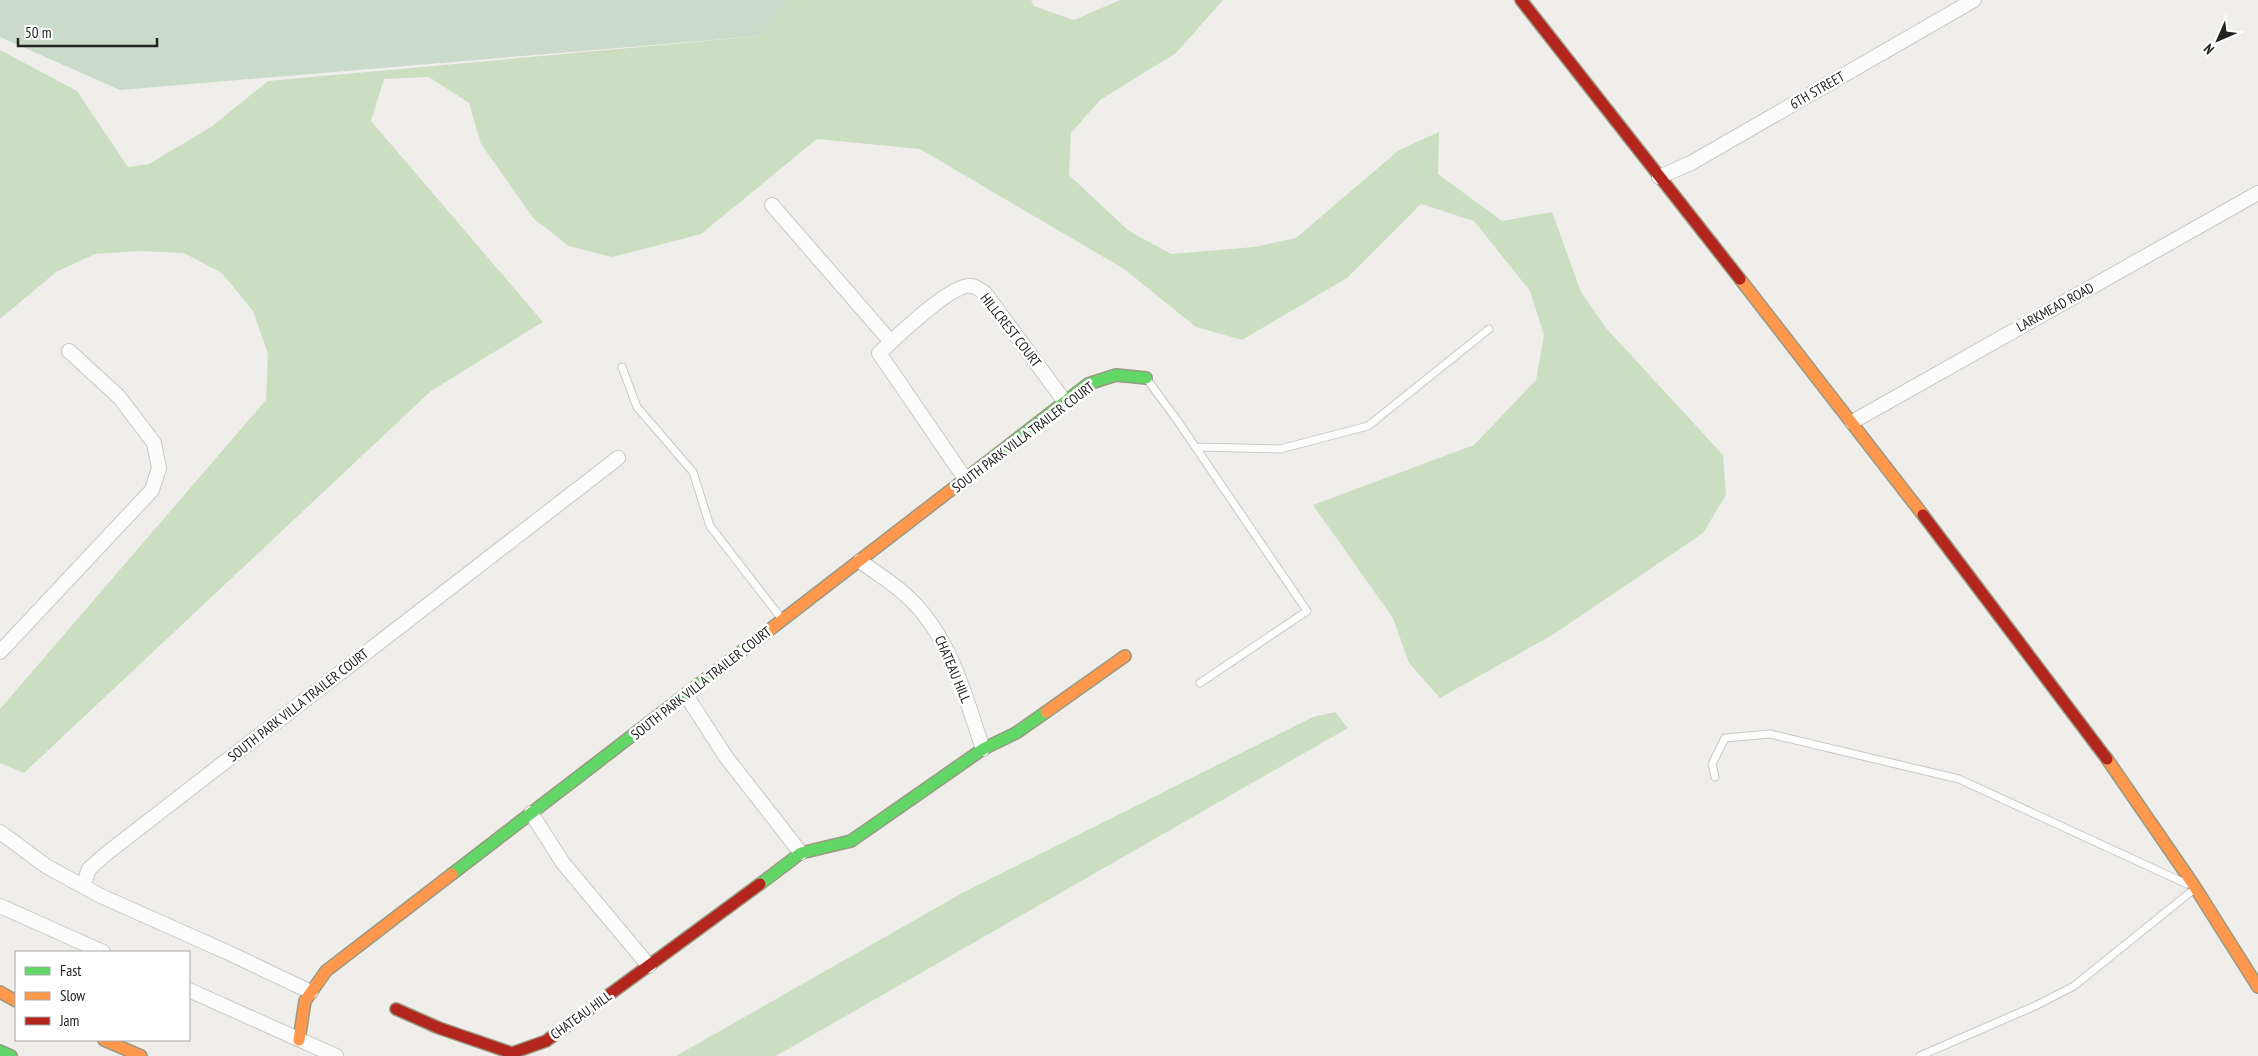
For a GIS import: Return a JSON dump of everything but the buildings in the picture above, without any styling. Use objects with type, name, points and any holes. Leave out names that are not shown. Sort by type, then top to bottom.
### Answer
[{"type":"main road","points":[[1521,0],[1852,422],[2128,787],[2196,888],[2258,987]]},
{"type":"main road","name":"SOUTH PARK VILLA TRAILER COURT","points":[[300,1040],[306,1001],[326,970],[966,480],[1088,384],[1110,374],[1128,373],[1146,378]]},
{"type":"main road","name":"CHATEAU HILL","points":[[396,1009],[438,1028],[512,1053],[546,1041],[801,853],[851,840],[983,749],[1016,733],[1124,656]]},
{"type":"main road","points":[[0,992],[15,1000]]},
{"type":"main road","points":[[106,1041],[141,1056]]},
{"type":"main road","points":[[0,1051],[11,1056]]},
{"type":"street","name":"6TH STREET","points":[[1659,177],[1691,162],[1974,0]]},
{"type":"street","name":"LARKMEAD ROAD","points":[[1852,422],[2258,193]]},
{"type":"street","points":[[772,205],[891,342]]},
{"type":"street","name":"HILLCREST COURT","points":[[966,480],[879,353],[932,306],[962,286],[972,286],[985,293],[1065,402]]},
{"type":"street","points":[[3,642],[152,490],[158,468],[154,443],[119,397],[69,351]]},
{"type":"street","name":"SOUTH PARK VILLA TRAILER COURT","points":[[83,886],[88,868],[618,458]]},
{"type":"street","name":"CHATEAU HILL","points":[[860,561],[909,598],[936,629],[955,668],[983,749]]},
{"type":"street","points":[[686,695],[726,757],[801,853]]},
{"type":"street","points":[[531,813],[563,863],[649,966]]},
{"type":"street","points":[[0,832],[46,866],[83,886],[311,992]]},
{"type":"street","points":[[0,906],[102,951]]},
{"type":"street","points":[[190,990],[336,1056]]},
{"type":"lane","points":[[1196,447],[1280,449],[1368,426],[1489,329]]},
{"type":"lane","points":[[622,367],[637,407],[693,472],[710,526],[782,620]]},
{"type":"lane","points":[[1146,378],[1196,447],[1307,611],[1200,683]]},
{"type":"lane","points":[[1715,777],[1712,764],[1724,738],[1770,734],[1960,779],[2196,888],[2074,986],[2037,1005],[1920,1056]]},
{"type":"green space","points":[[0,0],[789,0],[761,36],[120,90],[0,37]]},
{"type":"green space","points":[[789,0],[1031,0],[1034,6],[1074,20],[1120,0],[1223,0],[1176,53],[1100,100],[1071,133],[1069,175],[1129,231],[1171,254],[1254,247],[1296,238],[1399,150],[1439,132],[1438,174],[1502,221],[1552,212],[1581,292],[1606,328],[1723,455],[1726,495],[1703,533],[1554,634],[1440,698],[1409,663],[1393,618],[1313,505],[1474,445],[1536,380],[1544,335],[1530,291],[1474,221],[1421,204],[1347,278],[1242,340],[1196,327],[1124,269],[920,149],[817,139],[701,234],[612,257],[569,246],[534,219],[481,144],[469,103],[429,77],[384,79],[371,121],[543,322],[431,391],[24,773],[0,763],[0,709],[266,400],[268,354],[253,311],[222,273],[184,253],[139,251],[95,254],[56,272],[0,319],[0,50],[77,91],[128,167],[149,164],[211,127],[268,81],[761,36]]},
{"type":"green space","points":[[1335,712],[1348,728],[776,1056],[676,1056],[964,892],[1313,717]]},
{"type":"traffic: fast","points":[[960,483],[1088,384],[1116,375],[1146,378]]},
{"type":"traffic: fast","points":[[452,874],[755,641]]},
{"type":"traffic: fast","points":[[760,884],[801,853],[851,841],[983,749],[1016,733],[1046,712]]},
{"type":"traffic: fast","points":[[0,1051],[11,1056]]},
{"type":"traffic: slow","points":[[1740,279],[1923,515]]},
{"type":"traffic: slow","points":[[755,641],[960,483]]},
{"type":"traffic: slow","points":[[1046,712],[1125,656]]},
{"type":"traffic: slow","points":[[2107,759],[2193,884],[2258,987]]},
{"type":"traffic: slow","points":[[299,1040],[305,1001],[326,971],[452,874]]},
{"type":"traffic: slow","points":[[0,992],[15,1000]]},
{"type":"traffic: slow","points":[[106,1041],[141,1056]]},
{"type":"traffic: jam","points":[[1521,0],[1740,279]]},
{"type":"traffic: jam","points":[[1923,515],[2107,759]]},
{"type":"traffic: jam","points":[[396,1009],[439,1028],[512,1053],[546,1041],[760,884]]}]
